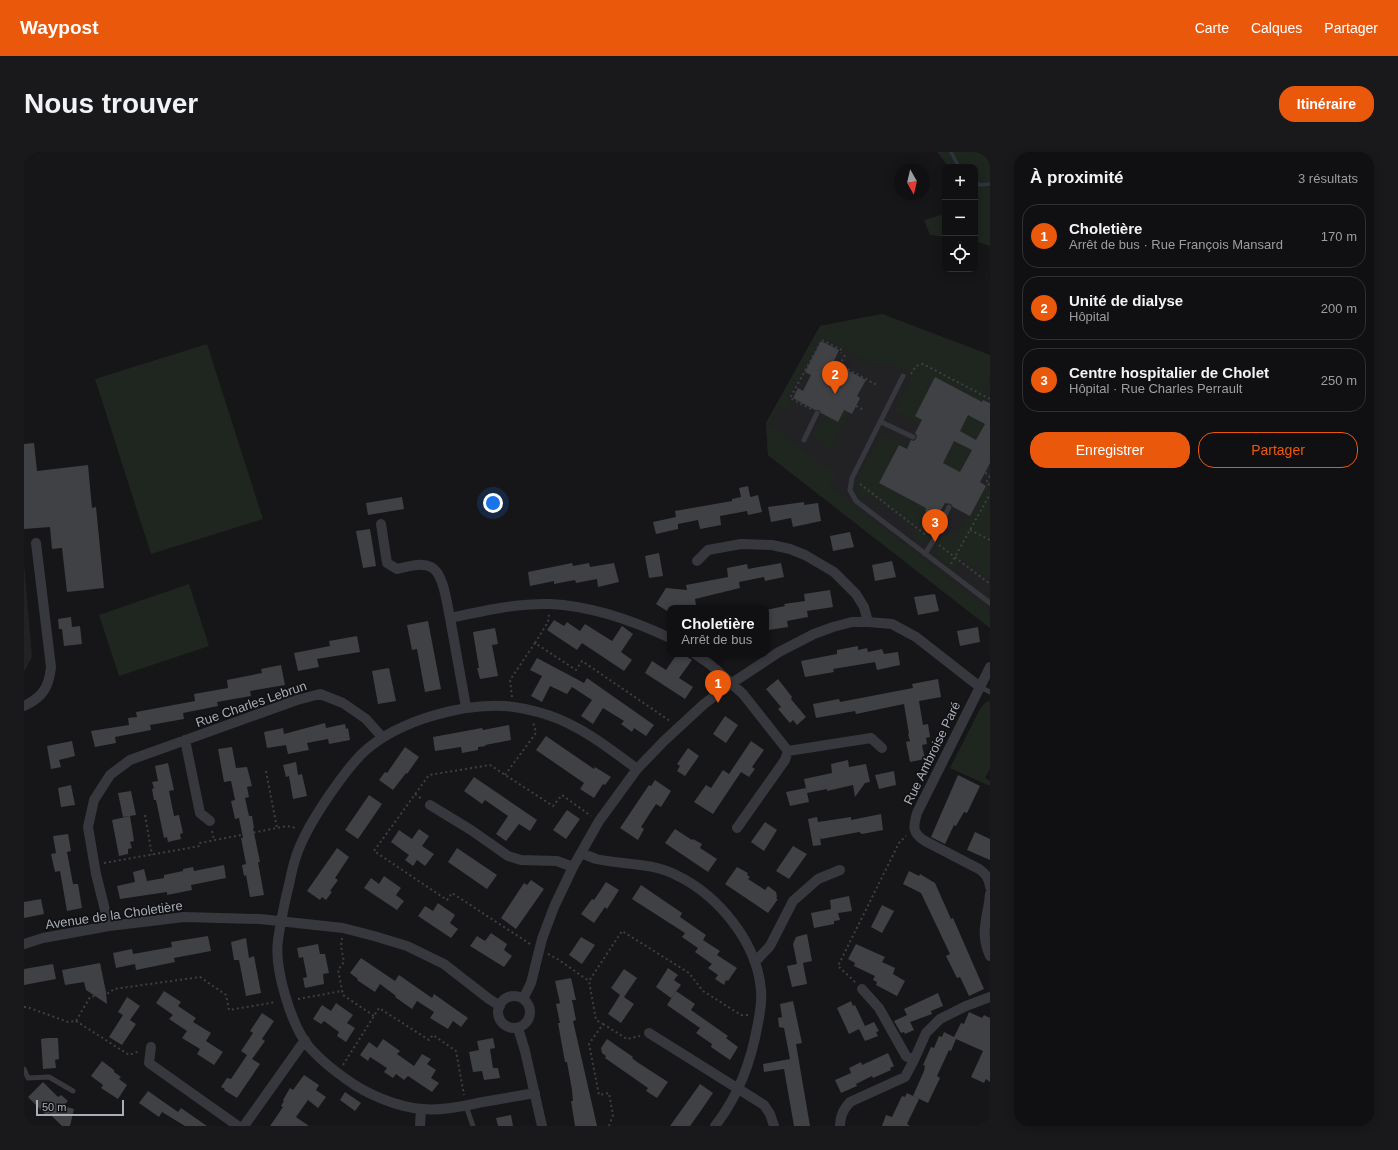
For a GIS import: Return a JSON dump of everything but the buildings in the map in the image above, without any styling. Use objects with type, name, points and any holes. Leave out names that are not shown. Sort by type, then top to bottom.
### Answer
[{"type":"street","points":[[381,524],[387,563],[397,569],[418,565],[431,567],[441,576],[466,707]]},
{"type":"street","points":[[24,706],[32,702],[43,693],[50,680],[51,667],[36,543]]},
{"type":"street","points":[[697,561],[708,550],[741,544],[772,545],[790,549],[805,555],[834,572],[856,594],[864,607],[868,622]]},
{"type":"street","points":[[450,618],[505,608],[550,604],[602,612],[642,624],[667,636]]},
{"type":"street","points":[[523,999],[531,983],[542,939],[554,907],[573,867],[599,821],[637,769],[664,741],[704,704],[732,683],[779,652],[814,634],[852,622],[868,622],[892,624],[916,637],[980,687]]},
{"type":"street","points":[[699,657],[732,683],[788,751]]},
{"type":"street","name":"Rue Ambroise Paré","points":[[914,828],[917,813],[990,667]]},
{"type":"street","name":"Rue Charles Lebrun","points":[[109,926],[88,827],[94,800],[110,775],[130,760],[297,700],[320,694],[343,703],[366,719],[382,738]]},
{"type":"street","points":[[535,1093],[466,1106],[421,1109],[385,1100],[356,1087],[337,1073],[309,1047],[293,1018],[286,1001],[279,963],[278,941],[294,861],[307,831],[319,810],[342,778],[365,751],[382,738],[410,724],[438,713],[466,707],[505,706],[549,715],[578,728],[609,748],[637,769]]},
{"type":"street","points":[[788,751],[871,738],[882,748]]},
{"type":"street","name":"Rue Charles Lebrun","points":[[185,740],[200,813],[210,821]]},
{"type":"street","points":[[737,828],[785,760],[788,751]]},
{"type":"street","points":[[430,805],[471,830],[508,856],[521,860],[557,861],[573,867]]},
{"type":"street","points":[[914,828],[917,836],[925,842],[986,873],[990,887]]},
{"type":"street","points":[[581,853],[595,858],[655,868],[674,874],[694,884],[715,902],[730,918],[744,940],[755,962],[761,990],[759,1015],[749,1063],[738,1090],[715,1126]]},
{"type":"street","points":[[755,962],[770,946],[793,901],[818,879],[840,870]]},
{"type":"street","points":[[990,894],[984,926],[990,956]]},
{"type":"street","name":"Avenue de la Choletière","points":[[24,944],[43,938],[109,926],[184,917],[260,919],[343,928],[407,946],[444,964],[500,1006]]},
{"type":"street","points":[[862,989],[879,1008],[906,1056],[914,1060]]},
{"type":"street","points":[[510,997],[519,997],[523,999],[530,1007],[527,1022],[518,1028],[508,1027],[499,1016],[500,1006],[510,997]]},
{"type":"street","points":[[840,1126],[840,1117],[843,1110],[850,1102],[905,1076],[926,1033],[940,1019],[966,1006],[990,997]]},
{"type":"street","points":[[518,1028],[542,1126]]},
{"type":"street","points":[[649,1033],[764,1105],[770,1114],[774,1126]]},
{"type":"street","points":[[244,1126],[305,1040]]},
{"type":"street","points":[[151,1047],[149,1062],[238,1126]]},
{"type":"street","points":[[420,1126],[421,1109]]},
{"type":"lane","points":[[903,376],[852,478],[850,490],[856,501],[990,603]]},
{"type":"lane","points":[[804,440],[817,413]]},
{"type":"lane","points":[[881,422],[913,437]]},
{"type":"lane","points":[[925,554],[933,541],[949,507]]},
{"type":"lane","points":[[980,687],[990,692]]},
{"type":"lane","points":[[24,1069],[28,1078],[50,1077],[73,1091]]},
{"type":"lane","points":[[466,1106],[473,1126]]},
{"type":"path","points":[[817,413],[790,398],[822,340],[842,350],[841,353]]},
{"type":"path","points":[[846,355],[840,365],[877,385]]},
{"type":"path","points":[[909,379],[916,366],[923,364],[990,400]]},
{"type":"path","points":[[856,406],[864,410]]},
{"type":"path","points":[[985,473],[990,476],[986,483],[990,485]]},
{"type":"path","points":[[855,481],[990,584]]},
{"type":"path","points":[[948,571],[990,494]]},
{"type":"path","points":[[970,530],[990,540]]},
{"type":"path","points":[[514,707],[510,680],[548,622],[550,604]]},
{"type":"path","points":[[535,643],[576,670],[582,661],[679,727]]},
{"type":"path","points":[[505,775],[536,733],[533,721],[536,712]]},
{"type":"path","points":[[589,981],[559,960],[540,950],[452,893],[447,900],[374,851],[429,775],[490,765],[553,806],[562,795],[599,821]]},
{"type":"path","points":[[266,771],[277,828]]},
{"type":"path","points":[[144,814],[152,855]]},
{"type":"path","points":[[95,865],[200,846],[200,842],[287,826],[307,831]]},
{"type":"path","points":[[862,989],[838,966],[899,843],[914,828]]},
{"type":"path","points":[[343,928],[341,946],[344,962],[338,970],[343,995],[374,1016]]},
{"type":"path","points":[[649,1033],[627,1039],[596,1020],[589,981],[622,931],[689,973],[703,991],[740,1015],[759,1015]]},
{"type":"path","points":[[76,1021],[90,997],[109,992],[114,989],[200,977],[226,995],[229,1010],[342,991]]},
{"type":"path","points":[[24,1007],[28,1007],[68,1022],[76,1021],[129,1055],[151,1047]]},
{"type":"path","points":[[337,1073],[379,1008],[429,1040],[432,1035],[456,1051],[466,1106]]},
{"type":"path","points":[[603,1024],[589,1044],[600,1095],[609,1093],[614,1115],[610,1126]]},
{"type":"shaded area","points":[[937,152],[990,152],[990,246],[978,242],[978,164],[947,164]]},
{"type":"shaded area","points":[[942,215],[942,237],[930,235],[924,220]]},
{"type":"shaded area","points":[[882,314],[990,355],[990,628],[768,455],[766,423],[820,326]]},
{"type":"shaded area","points":[[882,314],[990,355],[990,378],[986,385],[990,388],[990,403],[983,399],[980,404],[976,401],[977,399],[935,377],[914,416],[936,428],[934,432],[895,411],[913,374],[890,362],[877,366],[822,338],[788,399],[793,402],[787,411],[779,407],[770,424],[836,474],[829,488],[837,492],[990,611],[990,628],[768,455],[766,423],[820,326]]},
{"type":"shaded area","points":[[207,344],[263,519],[151,554],[95,379]]},
{"type":"shaded area","points":[[844,410],[850,413],[831,450],[829,450],[812,436],[823,414],[838,422]]},
{"type":"shaded area","points":[[968,415],[985,424],[977,440],[960,431]]},
{"type":"shaded area","points":[[886,434],[923,454],[922,456],[899,444],[878,483],[920,505],[922,504],[926,506],[924,511],[940,519],[926,541],[919,542],[911,536],[916,530],[868,493],[863,499],[857,493],[855,484],[880,436]]},
{"type":"shaded area","points":[[954,441],[972,450],[960,472],[943,463]]},
{"type":"shaded area","points":[[990,479],[990,579],[961,560],[954,570],[937,557],[934,548],[938,540],[959,531],[967,515],[970,516]]},
{"type":"shaded area","points":[[24,563],[32,657],[24,672]]},
{"type":"shaded area","points":[[189,584],[209,646],[119,676],[99,615]]},
{"type":"shaded area","points":[[990,701],[990,769],[985,778],[990,781],[990,786],[950,768],[980,709],[986,702]]},
{"type":"waterway","points":[[951,152],[957,164]]},
{"type":"waterway","points":[[978,183],[980,185],[990,184]]},
{"type":"place","name":"Unité de dialyse","points":[[835,394]]},
{"type":"place","name":"Centre hospitalier de Cholet","points":[[935,542]]},
{"type":"place","name":"Choletière","points":[[718,703]]}]
